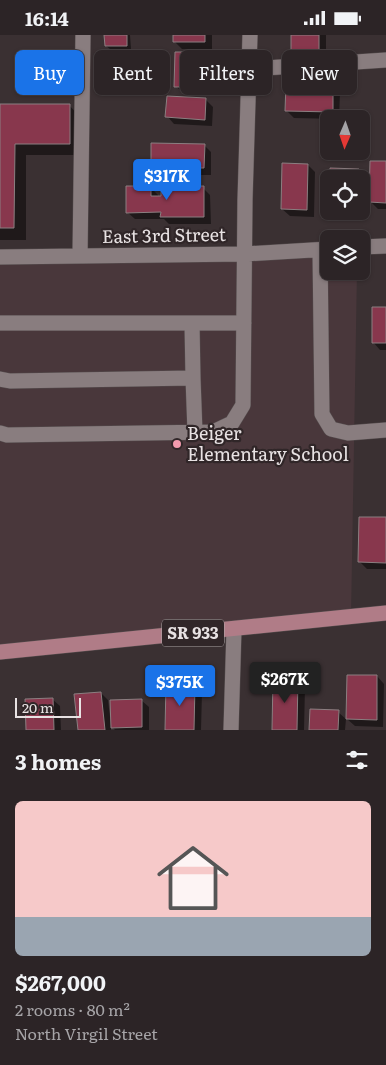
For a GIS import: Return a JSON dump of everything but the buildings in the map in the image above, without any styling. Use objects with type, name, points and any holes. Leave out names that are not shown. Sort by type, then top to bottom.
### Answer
[{"type":"main road","name":"SR 933","points":[[0,653],[386,613]]},
{"type":"street","points":[[80,255],[83,35]]},
{"type":"street","points":[[250,35],[250,50]]},
{"type":"street","points":[[272,67],[386,59]]},
{"type":"street","points":[[0,433],[7,435],[214,432],[232,423],[243,405],[248,95]]},
{"type":"street","points":[[370,247],[386,246]]},
{"type":"street","name":"East 3rd Street","points":[[0,257],[246,254],[320,249]]},
{"type":"street","points":[[324,280],[322,414],[331,429],[348,433],[386,430]]},
{"type":"street","points":[[0,323],[244,323]]},
{"type":"street","points":[[192,323],[195,432]]},
{"type":"street","points":[[0,379],[10,381],[194,378]]},
{"type":"street","points":[[231,730],[234,629]]},
{"type":"shaded area","name":"Beiger Elementary School","points":[[320,249],[320,280],[357,280],[351,617],[0,653],[0,257]]},
{"type":"place","name":"Beiger Elementary School","points":[[177,444]]}]
